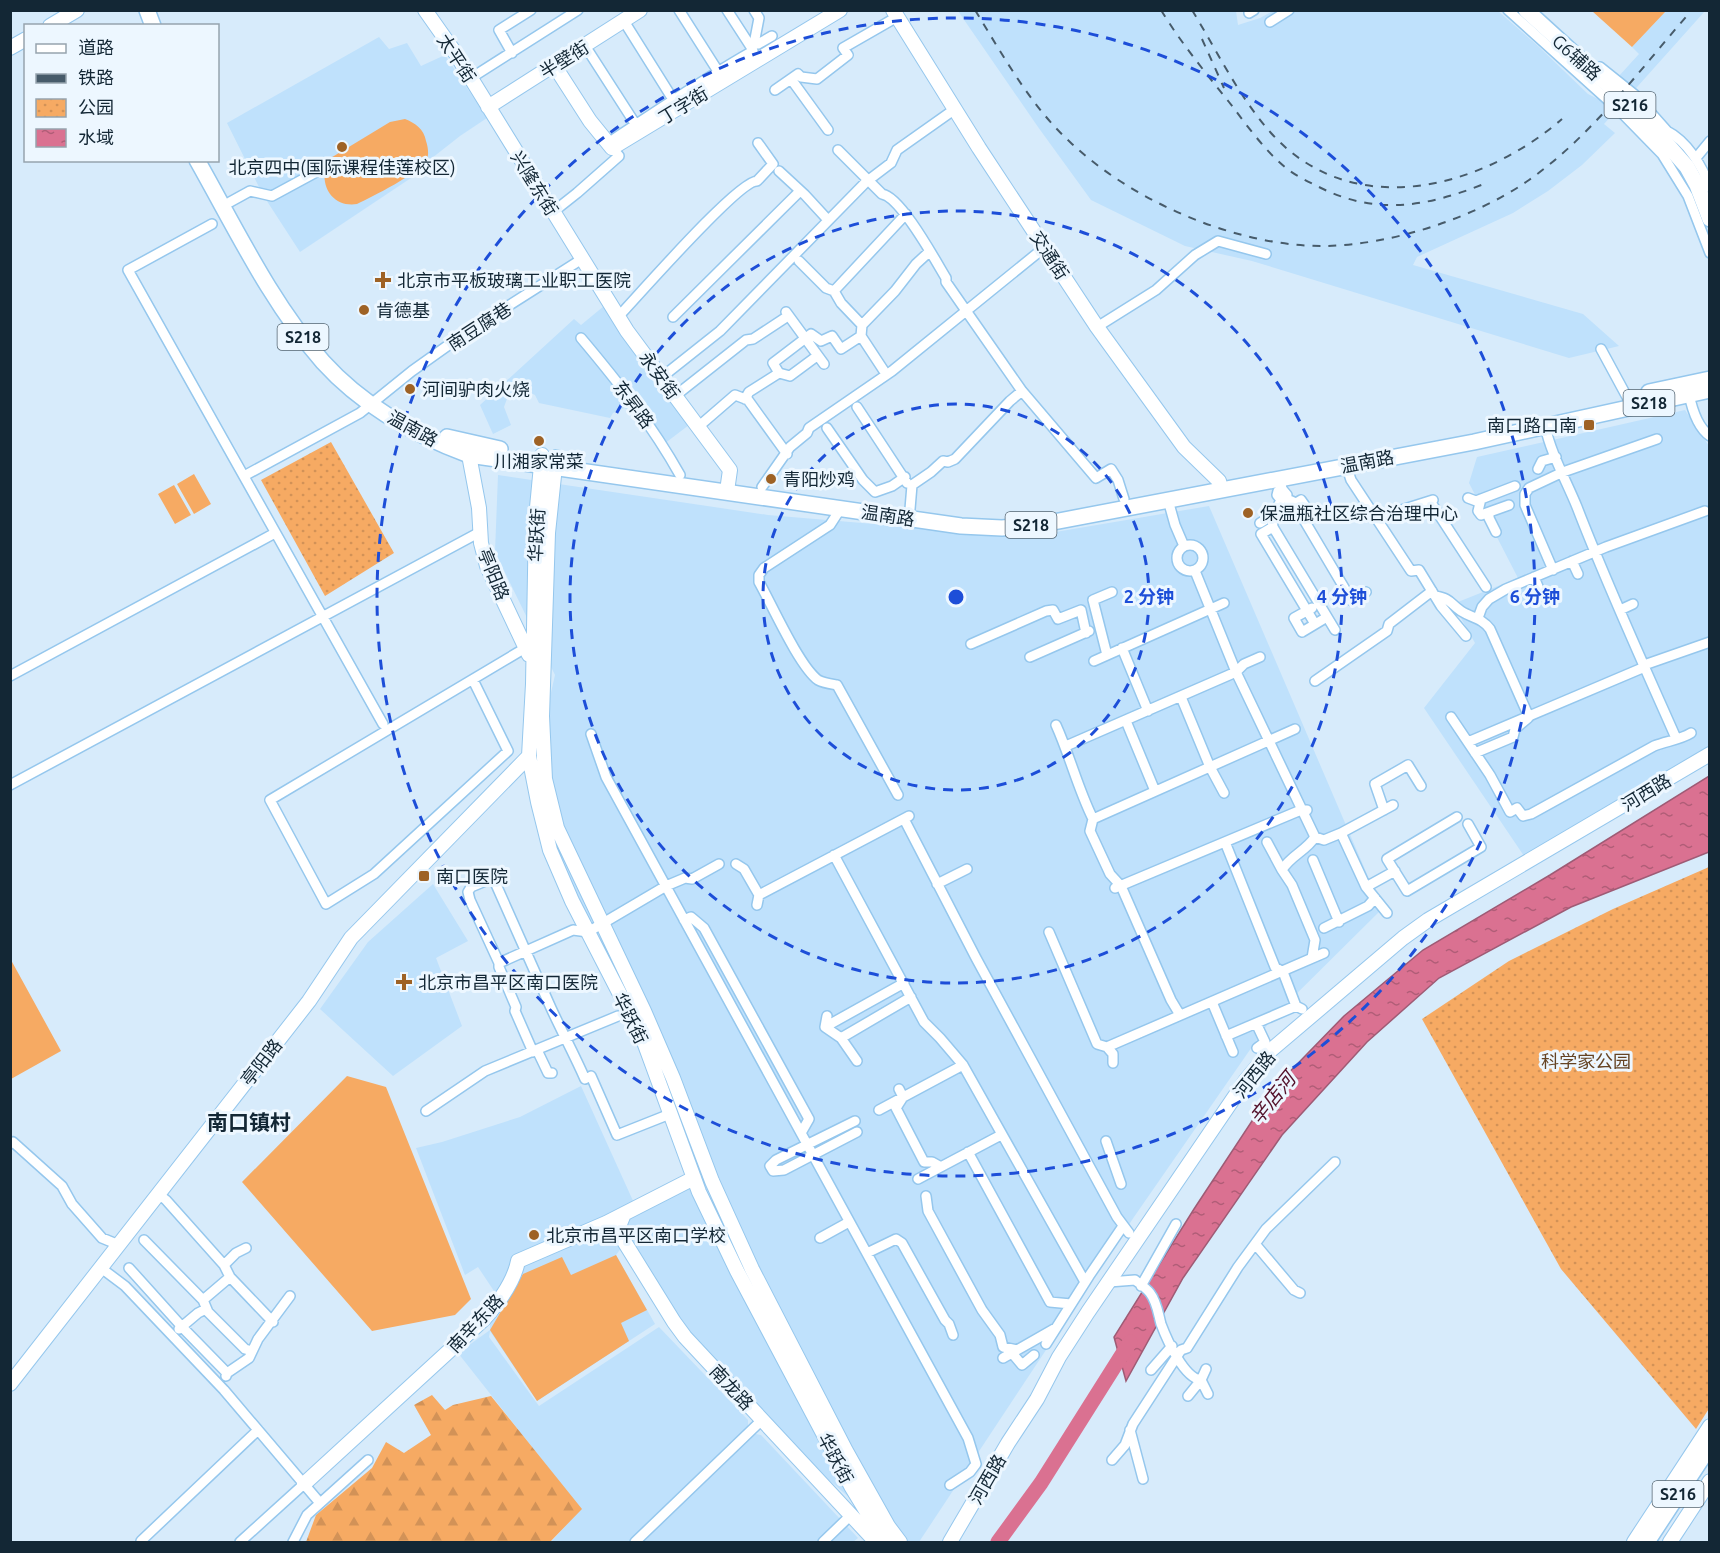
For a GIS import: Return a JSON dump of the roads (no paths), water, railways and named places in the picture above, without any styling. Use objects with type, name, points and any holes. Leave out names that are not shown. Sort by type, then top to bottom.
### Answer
[{"type":"main road","name":"G6辅路","points":[[1526,10],[1628,103],[1659,135],[1687,167],[1697,185],[1710,219]]},
{"type":"main road","name":"温南路","points":[[198,162],[254,261],[296,328],[325,363],[375,401],[470,449],[549,461],[728,486],[762,487],[962,517],[1002,519],[1042,515],[1124,499],[1220,485],[1710,379]]},
{"type":"main road","name":"温南路","points":[[208,162],[282,291],[307,328],[331,358],[375,401]]},
{"type":"main road","name":"温南路","points":[[549,461],[680,475],[841,508],[961,526],[1002,528],[1043,524],[1168,500],[1220,485],[1282,491],[1346,465],[1474,442],[1710,390]]},
{"type":"main road","name":"S216","points":[[1647,1542],[1710,1446]]},
{"type":"main road","name":"S216","points":[[1658,1542],[1710,1463]]},
{"type":"street","points":[[53,24],[77,10]]},
{"type":"street","name":"太平街","points":[[425,10],[488,107]]},
{"type":"street","points":[[512,53],[499,30],[531,10]]},
{"type":"street","points":[[471,78],[578,10]]},
{"type":"street","name":"半壁街","points":[[488,107],[640,10]]},
{"type":"street","points":[[679,10],[721,76]]},
{"type":"street","points":[[741,10],[729,14],[752,45]]},
{"type":"street","points":[[613,143],[674,101],[721,76],[753,51],[752,45],[759,18],[754,10]]},
{"type":"street","name":"丁字街","points":[[613,143],[721,76],[840,10]]},
{"type":"street","points":[[1269,22],[1289,10]]},
{"type":"street","points":[[1508,10],[1620,111],[1662,154],[1688,196],[1710,253]]},
{"type":"street","points":[[1536,10],[1614,80],[1635,95],[1695,158],[1710,188]]},
{"type":"street","points":[[775,90],[798,74],[801,77],[817,79],[848,55],[843,48],[895,14]]},
{"type":"street","name":"交通街","points":[[895,14],[1097,327],[1184,447],[1220,485]]},
{"type":"street","points":[[627,26],[674,101]]},
{"type":"street","points":[[752,45],[772,36]]},
{"type":"street","points":[[10,48],[24,40]]},
{"type":"street","points":[[589,52],[636,125]]},
{"type":"street","points":[[553,212],[577,194],[619,156],[613,143],[590,121],[554,66]]},
{"type":"street","points":[[791,79],[828,130]]},
{"type":"street","name":"兴隆东街","points":[[488,107],[582,259]]},
{"type":"street","points":[[662,377],[720,331],[828,220],[891,163],[897,150],[955,110]]},
{"type":"street","points":[[1695,158],[1710,141]]},
{"type":"street","points":[[618,317],[725,203],[750,181],[756,181],[773,164],[758,143]]},
{"type":"street","points":[[838,150],[882,194],[887,195],[906,214],[946,278],[946,282],[1022,391],[1096,478],[1111,469],[1118,480],[1124,499]]},
{"type":"street","points":[[230,202],[250,191],[272,196],[320,170]]},
{"type":"street","points":[[779,171],[828,220]]},
{"type":"street","points":[[673,317],[800,191]]},
{"type":"street","points":[[834,291],[906,214]]},
{"type":"street","points":[[212,224],[128,270],[383,724]]},
{"type":"street","points":[[1097,327],[1156,290],[1195,255],[1218,241],[1266,254]]},
{"type":"street","points":[[762,487],[790,447],[807,433],[809,428],[886,374],[1045,247]]},
{"type":"street","points":[[886,374],[861,336],[862,325],[929,252]]},
{"type":"street","name":"永安街","points":[[582,259],[618,317],[730,470],[728,486]]},
{"type":"street","name":"南豆腐巷","points":[[244,476],[360,413],[464,334],[582,259]]},
{"type":"street","points":[[799,261],[826,288],[834,291],[841,303],[862,325]]},
{"type":"street","points":[[675,396],[746,340],[753,339],[787,314],[824,364]]},
{"type":"street","points":[[817,356],[790,376],[779,373],[773,363],[812,334],[821,341],[832,336],[841,349],[861,336]]},
{"type":"street","name":"东昇路","points":[[581,338],[633,400],[680,475]]},
{"type":"street","points":[[1601,349],[1627,397]]},
{"type":"street","points":[[745,399],[749,392],[779,373]]},
{"type":"street","points":[[912,485],[943,461],[948,462],[955,459],[1022,391]]},
{"type":"street","points":[[1689,394],[1692,410],[1703,432],[1710,436]]},
{"type":"street","points":[[698,427],[735,395],[745,399],[787,454]]},
{"type":"street","points":[[857,408],[908,484],[912,485]]},
{"type":"street","points":[[1545,426],[1549,444],[1563,472],[1594,552],[1676,738]]},
{"type":"street","points":[[827,428],[861,485],[875,492],[892,486],[905,477]]},
{"type":"street","points":[[1553,570],[1525,505],[1525,494],[1529,488],[1563,472],[1657,439]]},
{"type":"street","name":"亭阳路","points":[[470,449],[479,508],[481,543],[487,566],[527,647],[532,663]]},
{"type":"street","points":[[1538,469],[1542,461],[1556,457]]},
{"type":"street","name":"华跃街","points":[[549,461],[536,518],[529,756],[550,850],[588,932],[643,1039],[694,1178],[737,1271],[851,1486],[885,1542]]},
{"type":"street","name":"华跃街","points":[[549,461],[542,716],[544,779],[558,828],[644,1011],[673,1078],[712,1181],[752,1269],[846,1451],[888,1526],[900,1542]]},
{"type":"street","points":[[1346,465],[1351,480],[1411,571],[1419,570],[1441,606],[1466,636]]},
{"type":"street","points":[[1468,498],[1476,501],[1514,484],[1517,492],[1525,494]]},
{"type":"street","points":[[910,509],[912,485]]},
{"type":"street","points":[[1315,624],[1261,534],[1272,522],[1282,491],[1296,503],[1301,500],[1310,513],[1304,520],[1352,601],[1366,592]]},
{"type":"street","points":[[1481,499],[1479,511],[1481,515],[1509,505]]},
{"type":"street","points":[[1168,500],[1175,525],[1185,546]]},
{"type":"street","points":[[1376,518],[1431,501],[1452,528],[1484,581]]},
{"type":"street","points":[[841,508],[830,525],[764,568],[759,575],[759,582],[810,673],[821,682],[837,685],[898,795]]},
{"type":"street","points":[[1478,618],[1482,607],[1489,599],[1572,561],[1704,512],[1710,522]]},
{"type":"street","points":[[1489,513],[1496,532]]},
{"type":"street","points":[[1260,523],[1268,518],[1272,522],[1335,630]]},
{"type":"street","points":[[10,676],[276,532]]},
{"type":"street","points":[[10,785],[480,532]]},
{"type":"street","points":[[1194,545],[1201,551],[1202,564],[1195,571],[1183,570],[1177,564],[1176,555],[1185,546],[1194,545]]},
{"type":"street","points":[[1572,561],[1578,574]]},
{"type":"street","points":[[1195,571],[1236,672],[1315,837],[1324,840],[1388,808],[1375,784],[1408,765],[1421,786]]},
{"type":"street","points":[[1534,577],[1539,589]]},
{"type":"street","points":[[1107,655],[1093,600],[1112,592]]},
{"type":"street","points":[[1434,594],[1450,600],[1461,611],[1485,622],[1529,717]]},
{"type":"street","points":[[1315,681],[1387,632],[1389,624],[1434,594]]},
{"type":"street","points":[[1043,599],[1046,611]]},
{"type":"street","points":[[1094,661],[1224,603]]},
{"type":"street","points":[[1319,604],[1294,618],[1302,632],[1327,617]]},
{"type":"street","points":[[1620,610],[1633,604]]},
{"type":"street","points":[[971,644],[1053,610],[1058,619],[1081,610],[1086,633]]},
{"type":"street","points":[[1030,657],[1100,627]]},
{"type":"street","points":[[1468,742],[1644,666],[1710,642]]},
{"type":"street","points":[[473,680],[508,751],[374,874],[326,904],[270,800],[527,647]]},
{"type":"street","points":[[1122,648],[1148,711]]},
{"type":"street","points":[[1066,746],[1236,672],[1244,664],[1260,657]]},
{"type":"street","points":[[1181,697],[1210,767],[1224,793]]},
{"type":"street","points":[[1451,717],[1490,775],[1510,812],[1517,808],[1523,816],[1531,814],[1654,746],[1691,733]]},
{"type":"street","points":[[1476,753],[1513,737],[1515,729],[1529,717]]},
{"type":"street","points":[[1126,721],[1155,791]]},
{"type":"street","points":[[1056,725],[1093,819],[1090,831],[1180,1015]]},
{"type":"street","points":[[1093,819],[1295,729]]},
{"type":"street","points":[[591,734],[606,777],[968,1438],[976,1464],[962,1487]]},
{"type":"street","name":"河西路","points":[[950,1542],[1008,1443],[1037,1399],[1059,1357],[1246,1080],[1270,1051],[1403,938],[1428,920],[1710,754]]},
{"type":"street","name":"亭阳路","points":[[10,1384],[309,1001],[351,938],[529,756]]},
{"type":"street","points":[[1118,887],[1304,810]]},
{"type":"street","points":[[1457,817],[1387,859],[1407,891],[1481,848],[1468,824]]},
{"type":"street","points":[[736,864],[744,869],[758,900],[834,855],[906,818],[937,884],[1046,1088],[1126,1229],[1085,1282],[1046,1344]]},
{"type":"street","points":[[1341,833],[1366,887],[1387,913]]},
{"type":"street","points":[[1282,870],[1287,861],[1309,846],[1315,837]]},
{"type":"street","points":[[1225,842],[1275,967],[1283,972],[1299,1007],[1226,1036]]},
{"type":"street","points":[[1267,842],[1292,885],[1315,940],[1312,958]]},
{"type":"street","points":[[834,855],[924,1022],[963,1065],[1085,1282]]},
{"type":"street","points":[[1313,860],[1339,922]]},
{"type":"street","points":[[499,963],[573,930],[588,932],[666,886],[685,878],[692,879],[719,864]]},
{"type":"street","points":[[937,884],[967,869]]},
{"type":"street","points":[[1366,887],[1395,872]]},
{"type":"street","points":[[552,1073],[548,1073],[515,1011],[516,1007],[498,968],[499,963],[470,900],[468,892],[471,887],[490,879],[494,880],[565,1038],[617,1135],[670,1114]]},
{"type":"street","points":[[1324,928],[1368,906],[1375,898]]},
{"type":"street","points":[[1049,932],[1097,1044],[1107,1047],[1113,1054],[1113,1064]]},
{"type":"street","points":[[1107,1047],[1324,953]]},
{"type":"street","points":[[825,1027],[904,983]]},
{"type":"street","points":[[841,1038],[911,997]]},
{"type":"street","points":[[1212,1002],[1233,1052]]},
{"type":"street","points":[[426,1111],[485,1071],[618,1016]]},
{"type":"street","points":[[825,1027],[827,1016]]},
{"type":"street","points":[[1256,1023],[1265,1042],[1257,1048]]},
{"type":"street","points":[[825,1027],[841,1038],[856,1061]]},
{"type":"street","points":[[879,1110],[901,1093],[963,1065]]},
{"type":"street","points":[[901,1093],[896,1108],[924,1161],[941,1167]]},
{"type":"street","points":[[855,1121],[776,1160],[770,1166],[773,1171],[784,1170],[857,1132]]},
{"type":"street","points":[[918,1179],[1001,1135]]},
{"type":"street","points":[[1106,1141],[1121,1184]]},
{"type":"street","points":[[10,1144],[13,1142],[62,1186],[72,1204],[102,1238],[118,1245]]},
{"type":"street","points":[[968,1152],[1050,1302],[1071,1304]]},
{"type":"street","points":[[1112,1460],[1125,1444],[1130,1430],[1181,1350],[1186,1348],[1238,1267],[1266,1229],[1335,1162]]},
{"type":"street","name":"南辛东路","points":[[304,1484],[485,1318],[499,1303],[517,1269],[518,1260],[624,1214],[694,1178]]},
{"type":"street","points":[[158,1194],[166,1200],[224,1265],[230,1277],[273,1322]]},
{"type":"street","points":[[926,1196],[928,1211],[982,1311],[1000,1335],[1003,1347],[1022,1365],[1034,1355]]},
{"type":"street","name":"南龙路","points":[[624,1214],[620,1224],[622,1238],[685,1337],[876,1542]]},
{"type":"street","points":[[820,1238],[849,1222]]},
{"type":"street","points":[[1141,1286],[1176,1224]]},
{"type":"street","points":[[867,1253],[896,1239],[902,1243],[949,1324],[953,1335]]},
{"type":"street","points":[[144,1240],[245,1348],[252,1351]]},
{"type":"street","points":[[1256,1245],[1294,1290],[1300,1293]]},
{"type":"street","points":[[224,1265],[236,1253],[246,1248]]},
{"type":"street","points":[[101,1268],[125,1286],[224,1390],[320,1503]]},
{"type":"street","points":[[129,1268],[226,1375],[241,1362],[246,1361],[258,1339],[273,1322],[290,1296]]},
{"type":"street","points":[[173,1337],[230,1277]]},
{"type":"street","points":[[1108,1282],[1135,1281],[1150,1293],[1158,1310],[1161,1324],[1177,1357],[1186,1372],[1197,1380],[1202,1380]]},
{"type":"street","points":[[1011,1354],[1056,1328]]},
{"type":"street","points":[[1150,1370],[1172,1346]]},
{"type":"street","points":[[1188,1396],[1202,1380],[1206,1369]]},
{"type":"street","points":[[1202,1380],[1208,1394]]},
{"type":"street","points":[[635,1542],[763,1419]]},
{"type":"street","name":"S216","points":[[1634,1542],[1710,1425]]},
{"type":"street","points":[[141,1541],[258,1430]]},
{"type":"street","points":[[1130,1430],[1143,1479]]},
{"type":"street","points":[[293,1542],[307,1515],[368,1460]]},
{"type":"street","points":[[950,1485],[970,1472]]},
{"type":"street","name":"S216","points":[[1670,1542],[1710,1481]]},
{"type":"street","points":[[240,1542],[304,1484]]},
{"type":"street","points":[[823,1542],[852,1514]]},
{"type":"water","points":[[1709,776],[1709,852],[1571,907],[1439,978],[1367,1042],[1282,1135],[1183,1278],[1126,1381],[1114,1337],[1273,1089],[1344,1016],[1423,950],[1550,875]]},
{"type":"waterway","name":"辛店河","points":[[998,1542],[1041,1483],[1130,1342]]},
{"type":"railway","points":[[975,10],[1018,80],[1042,112],[1070,142],[1095,164],[1124,184],[1155,202],[1223,229],[1257,239],[1325,246],[1377,241],[1432,227],[1484,206],[1529,180],[1574,143],[1595,122],[1692,10]]},
{"type":"railway","points":[[1161,10],[1194,57],[1270,153],[1303,179],[1342,197],[1383,205],[1403,205],[1443,198],[1484,184]]},
{"type":"railway","points":[[1192,10],[1239,89],[1271,133],[1303,161],[1339,179],[1377,187],[1416,186],[1456,178],[1494,163],[1530,143],[1562,119]]},
{"type":"railway","points":[[1202,39],[1224,88]]},
{"type":"place","name":"北京四中(国际课程佳莲校区)","points":[[342,147]]},
{"type":"place","name":"北京市平板玻璃工业职工医院","points":[[383,280]]},
{"type":"place","name":"肯德基","points":[[364,310]]},
{"type":"place","name":"河间驴肉火烧","points":[[410,389]]},
{"type":"place","name":"南口路口南","points":[[1589,425]]},
{"type":"place","name":"川湘家常菜","points":[[539,441]]},
{"type":"place","name":"青阳炒鸡","points":[[771,479]]},
{"type":"place","name":"保温瓶社区综合治理中心","points":[[1248,513]]},
{"type":"place","name":"南口医院","points":[[424,876]]},
{"type":"place","name":"北京市昌平区南口医院","points":[[404,982]]},
{"type":"place","name":"北京市昌平区南口学校","points":[[534,1235]]},
{"type":"district","name":"南口镇村","points":[[249,1122]]},
{"type":"park label","name":"科学家公园","points":[[1586,1061]]}]
